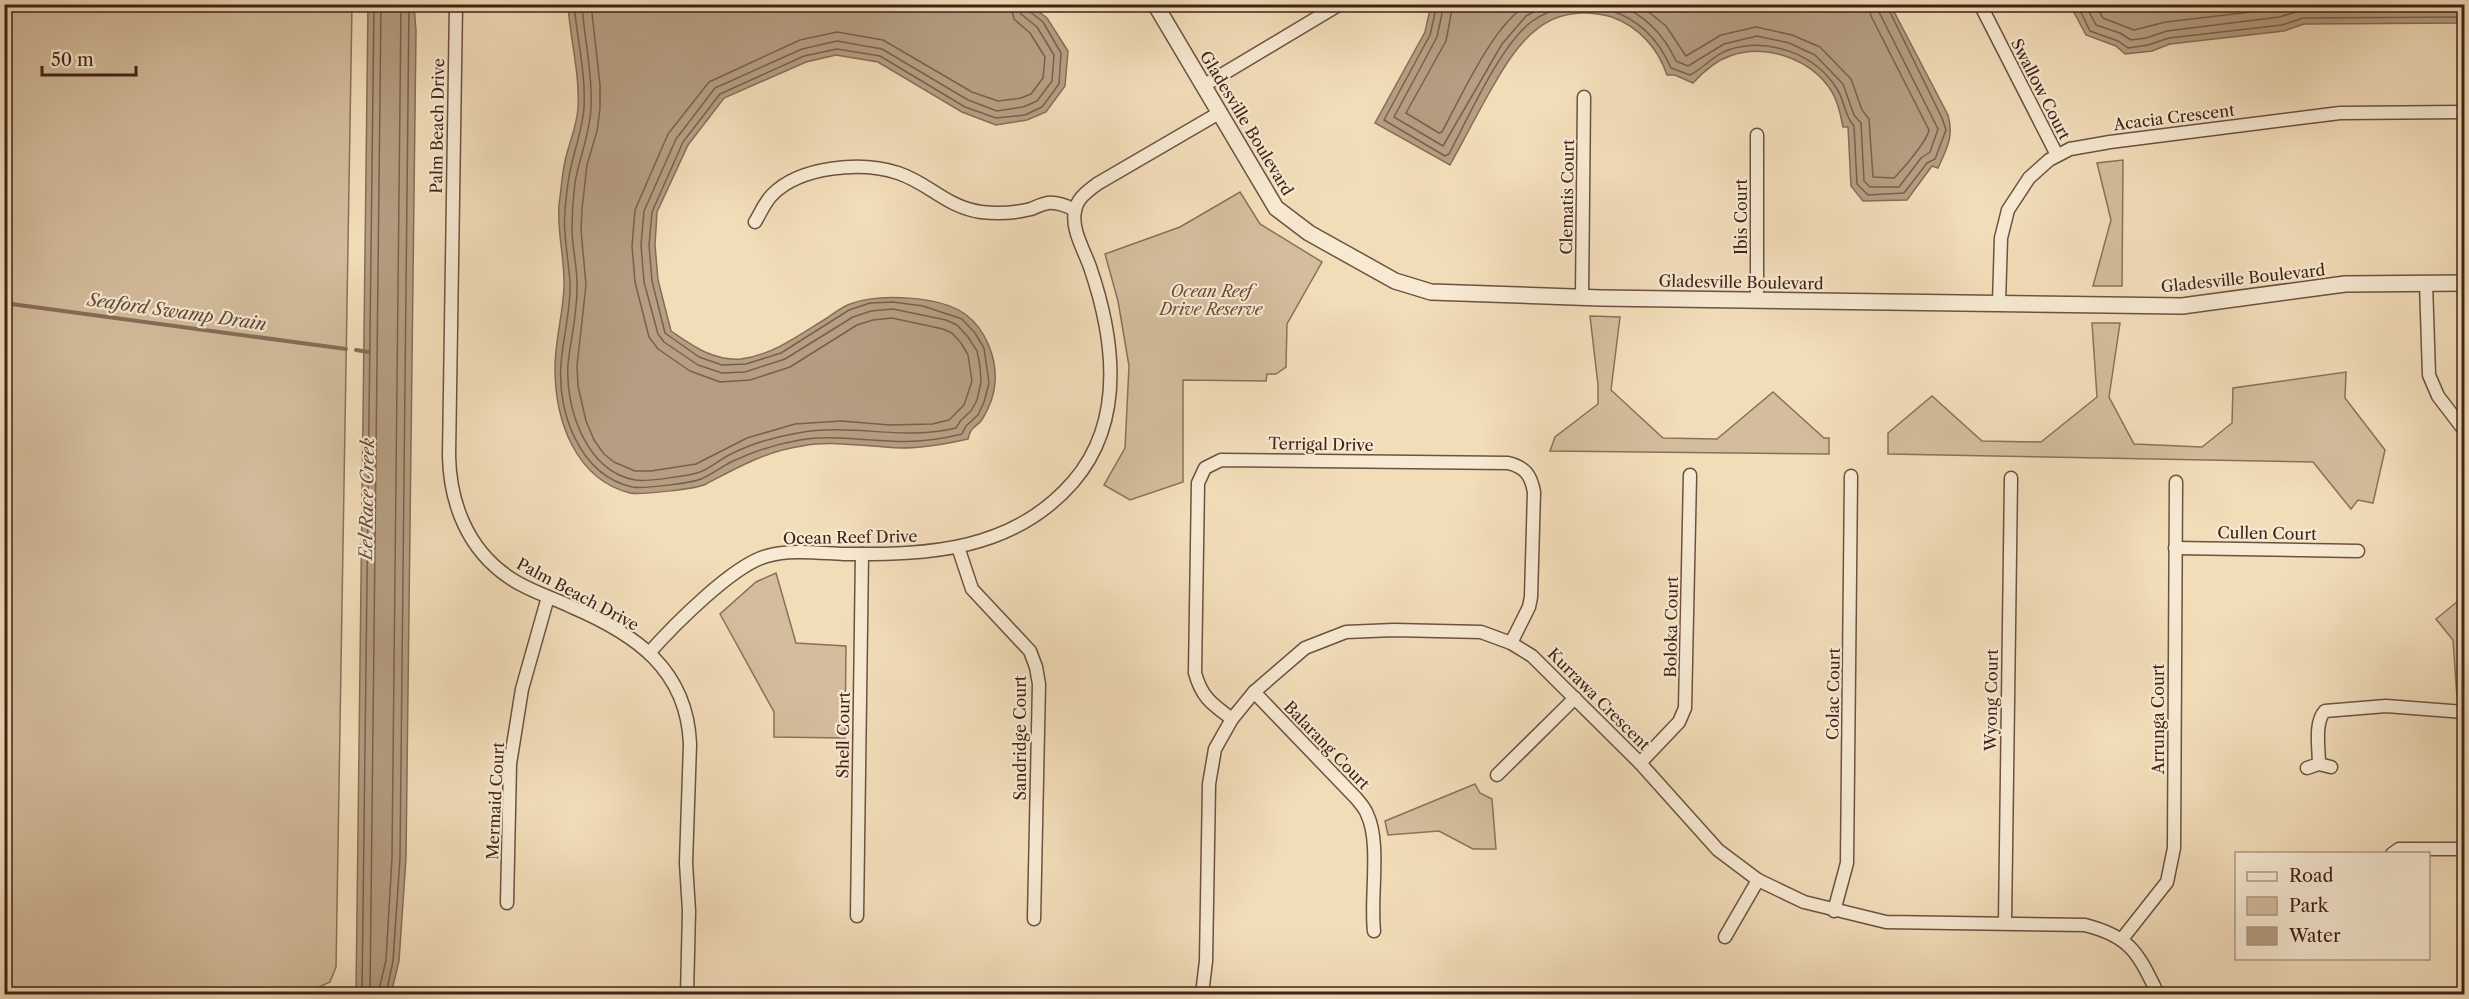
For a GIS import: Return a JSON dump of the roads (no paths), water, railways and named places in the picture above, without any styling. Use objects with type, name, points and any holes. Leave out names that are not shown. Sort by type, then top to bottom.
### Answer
[{"type":"street","name":"Palm Beach Drive","points":[[456,4],[449,456],[451,487],[462,520],[487,560],[511,579],[607,624],[650,653],[670,676],[685,708],[690,725],[686,863],[689,911],[687,994]]},
{"type":"street","name":"Gladesville Boulevard","points":[[1155,4],[1276,208],[1309,233],[1395,281],[1422,290],[1443,294],[1582,297],[2182,306],[2345,284],[2464,283]]},
{"type":"street","points":[[1203,86],[1340,4]]},
{"type":"street","name":"Swallow Court","points":[[1980,4],[2057,155]]},
{"type":"street","name":"Clematis Court","points":[[1582,297],[1584,97]]},
{"type":"street","name":"Acacia Crescent","points":[[2000,303],[2001,238],[2008,210],[2029,178],[2057,155],[2092,144],[2340,113],[2464,112]]},
{"type":"street","points":[[755,222],[772,195],[786,185],[804,176],[848,166],[898,173],[921,183],[939,197],[980,212],[1007,213],[1049,203],[1075,210],[1083,195],[1097,184],[1219,113]]},
{"type":"street","name":"Ibis Court","points":[[1757,135],[1757,300]]},
{"type":"street","name":"Ocean Reef Drive","points":[[650,653],[710,595],[745,566],[766,556],[789,553],[904,555],[958,547],[1002,533],[1034,515],[1054,501],[1073,482],[1089,460],[1103,430],[1110,398],[1111,368],[1107,336],[1093,278],[1074,225],[1075,210]]},
{"type":"street","points":[[2426,283],[2429,375],[2438,396],[2464,430]]},
{"type":"street","name":"Terrigal Drive","points":[[1232,719],[1207,700],[1200,690],[1195,673],[1198,483],[1205,468],[1221,460],[1508,463],[1524,469],[1532,480],[1534,492],[1533,574],[1529,607],[1511,643]]},
{"type":"street","name":"Boloka Court","points":[[1640,763],[1674,728],[1686,708],[1690,475]]},
{"type":"street","name":"Colac Court","points":[[1834,911],[1848,863],[1851,476]]},
{"type":"street","name":"Wyong Court","points":[[2005,923],[2011,478]]},
{"type":"street","name":"Arrunga Court","points":[[2122,939],[2167,882],[2174,848],[2176,482]]},
{"type":"street","name":"Sandridge Court","points":[[958,547],[972,589],[1030,651],[1036,667],[1039,684],[1034,919]]},
{"type":"street","name":"Cullen Court","points":[[2175,548],[2358,551]]},
{"type":"street","name":"Shell Court","points":[[857,916],[862,554]]},
{"type":"street","name":"Mermaid Court","points":[[507,903],[510,764],[522,689],[548,597]]},
{"type":"street","name":"Kurrawa Crescent","points":[[1202,994],[1206,961],[1209,784],[1215,749],[1232,719],[1254,692],[1305,648],[1346,632],[1394,630],[1481,632],[1511,643],[1532,656],[1640,763],[1718,850],[1758,880],[1804,902],[1886,922],[2085,925],[2105,930],[2122,939],[2142,960],[2158,994]]},
{"type":"street","name":"Balarang Court","points":[[1254,692],[1356,798],[1367,813],[1373,842],[1371,911],[1374,932]]},
{"type":"street","points":[[1497,776],[1575,698]]},
{"type":"street","points":[[2307,768],[2325,765],[2319,726],[2321,715],[2325,711],[2386,706],[2464,712]]},
{"type":"street","points":[[2395,852],[2399,849],[2464,849]]},
{"type":"street","points":[[1725,937],[1758,880]]},
{"type":"street","name":"Kurrawa Crescent","points":[[1206,961],[1211,994]]},
{"type":"street","points":[[2149,994],[2150,978]]},
{"type":"water","points":[[1890,4],[1948,115],[1950,123],[1949,142],[1938,168],[1932,166],[1907,200],[1863,201],[1851,186],[1848,127],[1843,127],[1838,105],[1823,80],[1800,63],[1773,53],[1744,52],[1719,61],[1693,83],[1675,75],[1667,75],[1653,47],[1631,26],[1612,17],[1590,13],[1570,14],[1553,19],[1538,28],[1525,40],[1502,70],[1450,165],[1375,123],[1425,32],[1431,5]]},
{"type":"water","points":[[2464,4],[2464,23],[2304,24],[2284,31],[2170,44],[2152,51],[2125,54],[2116,46],[2086,35],[2070,5]]},
{"type":"water","name":"Eel Race Creek","points":[[368,5],[414,5],[416,31],[406,858],[399,961],[391,994],[356,994]]},
{"type":"water","points":[[568,5],[1030,5],[1047,18],[1068,51],[1065,86],[1046,112],[1027,120],[996,125],[962,112],[878,62],[836,55],[806,62],[724,98],[688,145],[657,212],[655,245],[658,280],[671,331],[695,347],[721,358],[741,359],[764,353],[797,337],[850,304],[877,298],[925,300],[941,303],[965,314],[979,328],[989,345],[995,374],[989,406],[981,421],[972,429],[968,439],[910,448],[814,444],[789,448],[764,456],[701,486],[681,490],[630,493],[611,486],[595,475],[572,445],[564,427],[556,388],[555,358],[564,287],[559,205],[565,161],[575,128],[578,108],[578,82]]},
{"type":"waterway","name":"Seaford Swamp Drain","points":[[4,303],[346,349]]},
{"type":"waterway","name":"Seaford Swamp Drain","points":[[356,350],[369,352]]},
{"type":"park label","name":"Ocean Reef Drive Reserve","points":[[1211,300]]}]
